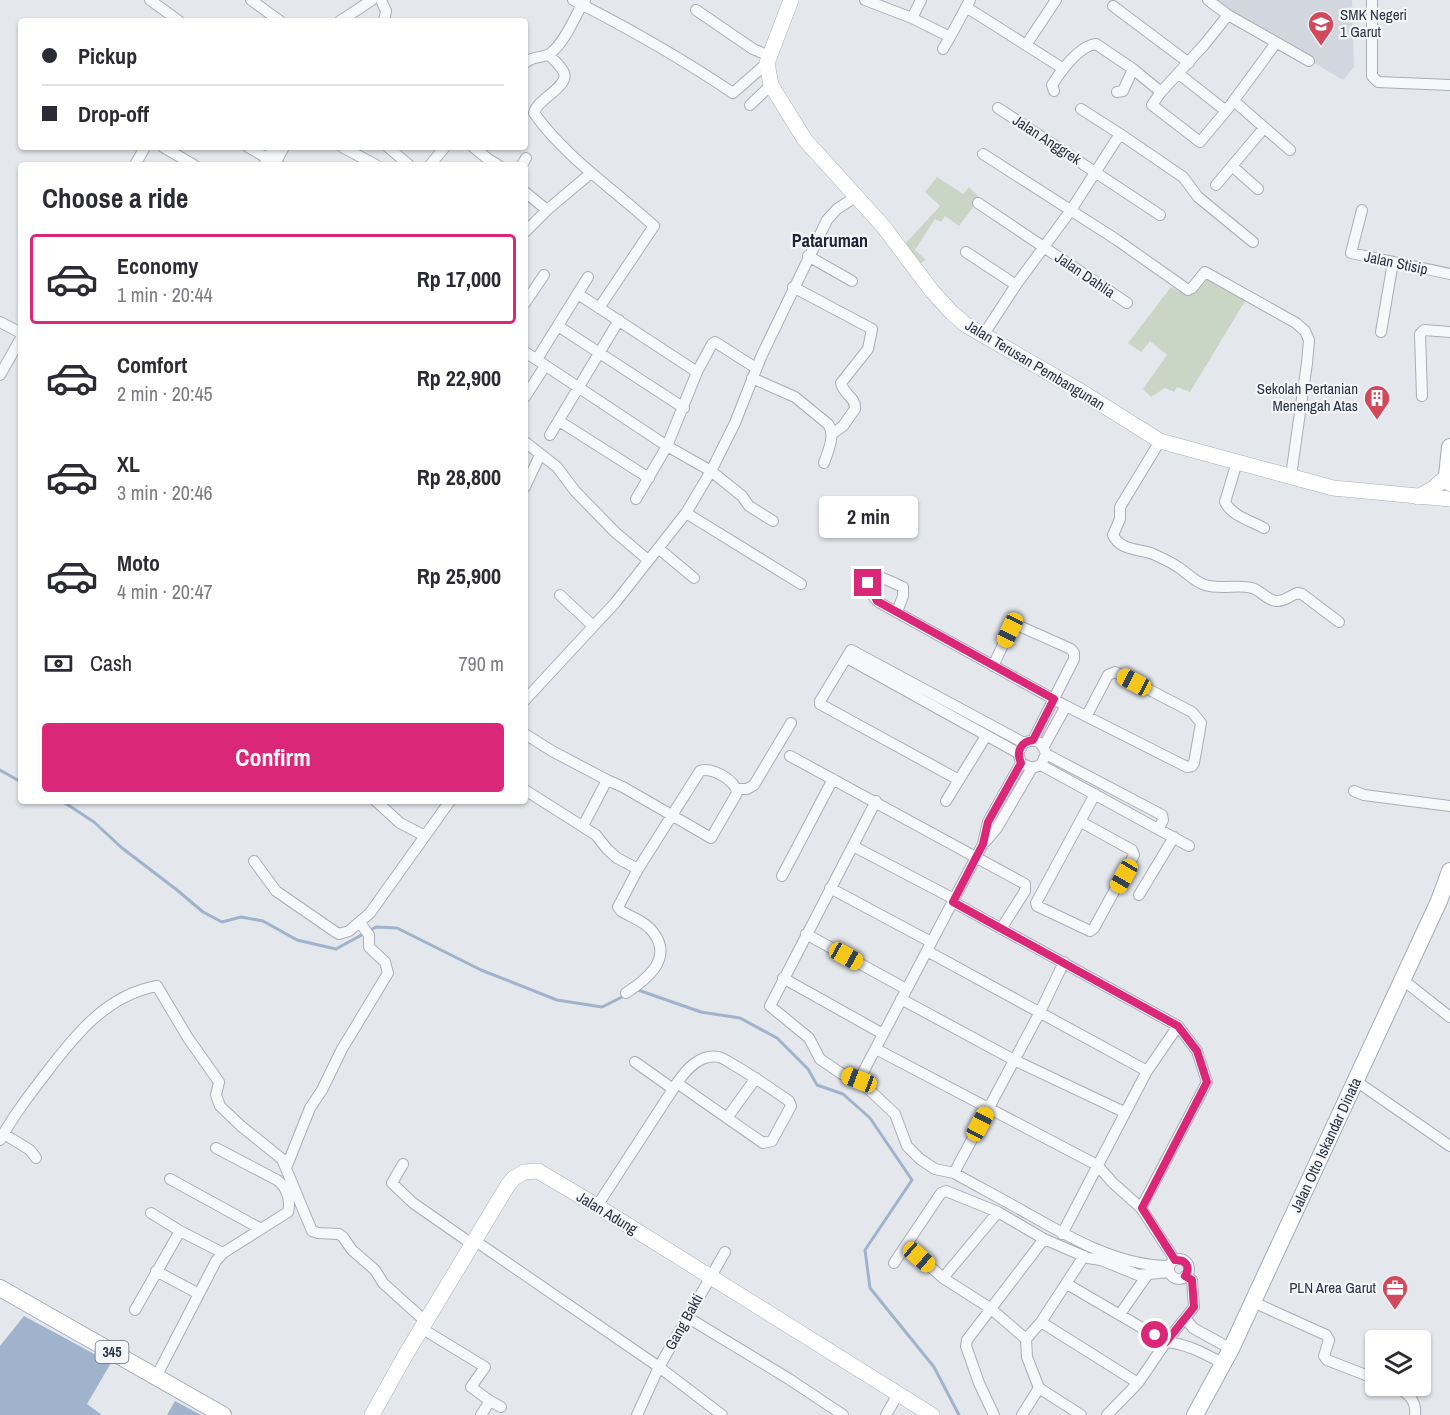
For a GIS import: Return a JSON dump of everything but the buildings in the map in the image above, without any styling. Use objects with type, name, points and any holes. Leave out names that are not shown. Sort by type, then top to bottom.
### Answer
[{"type":"main road","points":[[1448,480],[1450,447]]},
{"type":"main road","name":"Jalan Otto Iskandar Dinata","points":[[1195,1415],[1228,1356],[1403,980],[1450,871]]},
{"type":"main road","name":"345","points":[[0,1288],[224,1415]]},
{"type":"street","points":[[150,0],[175,18]]},
{"type":"street","points":[[251,0],[276,18]]},
{"type":"street","points":[[345,18],[372,0]]},
{"type":"street","points":[[381,0],[386,11],[385,18]]},
{"type":"street","points":[[528,61],[536,56],[549,55],[564,38],[580,2],[650,40],[733,93],[768,59],[791,0]]},
{"type":"street","points":[[912,18],[921,0]]},
{"type":"street","points":[[1026,45],[1056,0]]},
{"type":"street","points":[[1208,0],[1228,15],[1310,61]]},
{"type":"street","points":[[1372,0],[1372,76],[1374,80],[1413,85],[1450,86]]},
{"type":"street","points":[[868,1],[912,18],[950,37]]},
{"type":"street","points":[[943,49],[968,3],[1026,45],[1063,67]]},
{"type":"street","points":[[1113,6],[1189,63]]},
{"type":"street","points":[[696,10],[768,59]]},
{"type":"street","points":[[1228,15],[1152,105],[1200,142],[1234,101],[1276,43]]},
{"type":"street","points":[[1054,91],[1052,85],[1063,67],[1088,45],[1096,44],[1133,69],[1161,92]]},
{"type":"street","points":[[549,55],[565,75],[564,79],[558,88],[535,108],[534,113],[548,131],[591,173],[654,226],[599,308]]},
{"type":"street","name":"Jalan Terusan Pembangunan","points":[[768,59],[771,86],[806,140],[857,196],[952,313],[966,325],[1082,392],[1160,441],[1333,488],[1450,499]]},
{"type":"street","points":[[1117,92],[1123,91],[1133,69]]},
{"type":"street","points":[[1179,74],[1226,111]]},
{"type":"street","points":[[750,105],[771,86]]},
{"type":"street","points":[[1234,101],[1290,150]]},
{"type":"street","name":"Jalan Anggrek","points":[[998,108],[1160,214]]},
{"type":"street","points":[[1081,109],[1183,177],[1198,197],[1253,242]]},
{"type":"street","points":[[1216,185],[1264,128]]},
{"type":"street","points":[[984,334],[1016,285],[1071,210],[1120,134]]},
{"type":"street","points":[[168,150],[189,162]]},
{"type":"street","points":[[252,150],[270,162]]},
{"type":"street","points":[[273,162],[283,150]]},
{"type":"street","points":[[348,150],[370,162]]},
{"type":"street","points":[[392,150],[406,162]]},
{"type":"street","points":[[432,162],[442,150]]},
{"type":"street","points":[[477,150],[494,162]]},
{"type":"street","points":[[983,154],[1190,289],[1205,272],[1296,323],[1308,335],[1307,363],[1290,476]]},
{"type":"street","points":[[1232,166],[1258,189]]},
{"type":"street","points":[[528,229],[591,173]]},
{"type":"street","points":[[528,194],[547,210]]},
{"type":"street","points":[[528,697],[615,603],[686,513],[711,471],[735,423],[754,373],[793,287],[827,220],[837,209],[857,196]]},
{"type":"street","name":"Jalan Dahlia","points":[[978,203],[1127,303]]},
{"type":"street","name":"Jalan Stisip","points":[[1362,210],[1351,253],[1450,274]]},
{"type":"street","points":[[966,252],[1016,285]]},
{"type":"street","points":[[808,256],[852,281]]},
{"type":"street","points":[[1381,332],[1393,262]]},
{"type":"street","points":[[528,299],[544,275]]},
{"type":"street","points":[[528,390],[558,326],[588,277]]},
{"type":"street","points":[[793,287],[872,328],[868,349],[841,383],[843,389],[854,401],[855,409],[843,426],[832,434]]},
{"type":"street","points":[[578,294],[697,372]]},
{"type":"street","points":[[550,435],[620,320]]},
{"type":"street","points":[[0,322],[18,333]]},
{"type":"street","points":[[558,326],[684,408]]},
{"type":"street","points":[[1422,396],[1420,334],[1424,330],[1450,332]]},
{"type":"street","points":[[1,372],[18,341]]},
{"type":"street","points":[[636,499],[668,446],[697,372],[710,345],[715,342],[754,373],[795,397],[828,424],[832,429],[832,434],[824,463]]},
{"type":"street","points":[[528,354],[668,446],[711,471],[745,499],[749,506],[773,521]]},
{"type":"street","points":[[559,421],[649,478]]},
{"type":"street","points":[[1160,441],[1120,507],[1120,519],[1113,535],[1115,540],[1133,550],[1157,556],[1178,567],[1200,584],[1225,589],[1250,587],[1274,602],[1297,593],[1302,594],[1339,622]]},
{"type":"street","points":[[528,445],[563,473],[575,491],[615,532],[648,560]]},
{"type":"street","points":[[528,481],[540,455]]},
{"type":"street","points":[[1237,462],[1225,502],[1228,508],[1264,528]]},
{"type":"street","points":[[1418,497],[1448,480]]},
{"type":"street","points":[[686,513],[801,584]]},
{"type":"street","points":[[658,548],[694,578]]},
{"type":"street","points":[[560,595],[593,626]]},
{"type":"street","points":[[897,612],[1066,706],[1188,767],[1194,763],[1201,723],[1199,718],[1192,712],[1115,672],[1108,675],[1087,715]]},
{"type":"street","points":[[983,844],[988,822],[1028,741],[1054,699],[1074,659],[1074,654],[1071,649],[1017,625],[1010,630],[993,666]]},
{"type":"street","points":[[959,780],[820,704],[851,650],[933,700],[1020,758],[1095,794],[1189,846]]},
{"type":"street","points":[[933,700],[1028,741],[1162,815],[1163,820],[1159,828]]},
{"type":"street","points":[[859,1080],[983,844],[997,828],[1037,766],[1066,706]]},
{"type":"street","points":[[738,789],[751,788],[791,723]]},
{"type":"street","points":[[528,736],[673,815],[708,837],[712,837],[738,789]]},
{"type":"street","points":[[946,801],[986,736]]},
{"type":"street","points":[[790,756],[1025,884],[1025,891],[1001,928]]},
{"type":"street","points":[[626,993],[649,977],[659,958],[659,946],[653,932],[618,907],[638,869],[703,769],[708,769],[734,783],[738,789]]},
{"type":"street","points":[[782,876],[833,779]]},
{"type":"street","points":[[583,826],[607,780]]},
{"type":"street","points":[[1354,791],[1364,795],[1450,806]]},
{"type":"street","points":[[528,792],[596,835],[617,858],[638,869]]},
{"type":"street","points":[[1081,822],[1132,850],[1134,855],[1094,928],[1090,931],[1037,906],[1036,903],[1095,794]]},
{"type":"street","points":[[876,801],[770,1006],[809,1038],[820,1059],[842,1074],[859,1080],[895,1114],[908,1146],[935,1169],[954,1173],[1062,1234],[1148,1266],[1171,1266]]},
{"type":"street","points":[[379,804],[400,823],[425,836]]},
{"type":"street","points":[[254,861],[276,891],[334,931],[339,934],[344,933],[361,924],[370,913],[448,804]]},
{"type":"street","points":[[1139,895],[1174,837]]},
{"type":"street","points":[[853,846],[1178,1026],[1197,1051],[1207,1082],[1142,1208]]},
{"type":"street","points":[[830,888],[1040,1012],[1147,1071]]},
{"type":"street","points":[[286,1168],[310,1108],[322,1090],[342,1049],[388,973],[385,962],[369,947],[369,935],[361,924]]},
{"type":"street","points":[[806,934],[906,989]]},
{"type":"street","points":[[954,1173],[1040,1012],[1064,962]]},
{"type":"street","points":[[783,978],[883,1035]]},
{"type":"street","points":[[1403,980],[1450,1017]]},
{"type":"street","points":[[36,1158],[30,1150],[2,1137],[16,1113],[81,1030],[109,1005],[143,988],[157,986],[188,1038],[219,1082],[216,1099],[220,1106],[277,1153],[286,1168],[312,1231],[341,1235],[352,1250],[375,1270],[383,1283],[423,1325],[485,1366],[471,1387],[501,1407]]},
{"type":"street","points":[[901,999],[1014,1060],[1124,1112]]},
{"type":"street","points":[[1062,1234],[1124,1112],[1147,1071],[1178,1026]]},
{"type":"street","points":[[876,1049],[1097,1166],[1142,1208],[1176,1278],[1185,1276],[1192,1280],[1194,1307],[1138,1383],[1107,1415]]},
{"type":"street","points":[[597,1206],[675,1086],[687,1069],[696,1062],[720,1057],[756,1078],[791,1103],[790,1110],[772,1141],[763,1143],[728,1118],[675,1086],[635,1062]]},
{"type":"street","points":[[728,1118],[756,1078]]},
{"type":"street","points":[[1356,1081],[1450,1146]]},
{"type":"street","points":[[156,1377],[216,1261],[223,1253],[288,1212],[290,1203],[284,1187],[277,1180],[216,1148]]},
{"type":"street","points":[[403,1164],[392,1183],[413,1203],[659,1367],[722,1415]]},
{"type":"street","name":"Jalan Adung","points":[[372,1415],[423,1325],[508,1185],[524,1172],[537,1172],[597,1206],[932,1415]]},
{"type":"street","points":[[170,1179],[261,1229]]},
{"type":"street","points":[[894,1263],[941,1193],[946,1191],[998,1212],[1044,1239],[1084,1256],[1101,1260],[1138,1275],[1148,1274],[1182,1260],[1187,1264],[1188,1270],[1185,1276]]},
{"type":"street","points":[[944,1278],[998,1212]]},
{"type":"street","points":[[151,1213],[223,1253]]},
{"type":"street","points":[[135,1310],[180,1231]]},
{"type":"street","points":[[994,1415],[979,1383],[966,1346],[970,1334],[1044,1239]]},
{"type":"street","points":[[907,1246],[944,1278],[990,1308],[1026,1340]]},
{"type":"street","name":"Gang Bakti","points":[[637,1415],[659,1367],[725,1252]]},
{"type":"street","points":[[1081,1415],[1039,1388],[1027,1357],[1026,1340],[1041,1322],[1084,1256]]},
{"type":"street","points":[[156,1271],[199,1294]]},
{"type":"street","points":[[1120,1314],[1148,1274]]},
{"type":"street","points":[[1067,1284],[1166,1342],[1228,1356]]},
{"type":"street","points":[[1253,1302],[1326,1335],[1329,1340],[1324,1358],[1365,1375]]},
{"type":"street","points":[[687,1317],[843,1415]]},
{"type":"street","points":[[1186,1319],[1193,1328],[1228,1356]]},
{"type":"street","points":[[1041,1322],[1138,1383]]},
{"type":"street","points":[[1022,1415],[1039,1388]]},
{"type":"street","points":[[886,1415],[898,1394]]},
{"type":"street","points":[[1410,1396],[1415,1404],[1415,1415]]},
{"type":"street","points":[[481,1415],[490,1401]]},
{"type":"shaded area","name":"SMK Negeri 1 Garut","points":[[1209,0],[1352,0],[1354,67],[1343,80]]},
{"type":"green space","points":[[937,177],[963,194],[969,187],[980,198],[959,226],[945,216],[941,222],[935,219],[915,250],[926,260],[916,266],[905,244],[940,206],[925,192]]},
{"type":"green space","points":[[1206,275],[1247,298],[1190,392],[1177,387],[1174,392],[1165,388],[1151,397],[1143,389],[1167,355],[1150,341],[1141,352],[1128,343],[1171,287],[1187,295]]},
{"type":"water","points":[[24,1316],[111,1363],[87,1404],[102,1415],[0,1415],[0,1346]]},
{"type":"water","points":[[175,1401],[201,1415],[167,1415]]},
{"type":"waterway","points":[[0,770],[18,780]]},
{"type":"waterway","points":[[67,804],[94,822],[122,848],[203,912],[222,922],[241,917],[263,921],[297,940],[336,949],[376,927],[397,928],[481,970],[557,1000],[602,1007],[626,995]]},
{"type":"waterway","points":[[638,990],[701,1012],[740,1018],[777,1038],[808,1069],[817,1085],[843,1094],[870,1118],[912,1180],[865,1250],[870,1288],[934,1367],[959,1415]]},
{"type":"place","name":"SMK Negeri 1 Garut","points":[[1321,47]]},
{"type":"place","name":"Sekolah Pertanian Menengah Atas","points":[[1377,421]]},
{"type":"place","name":"PLN Area Garut","points":[[1395,1311]]},
{"type":"district","name":"Pataruman","points":[[830,241]]},
{"type":"route","points":[[868,583],[877,601],[1054,699],[1033,740],[1024,743],[1019,749],[1021,763],[988,822],[983,844],[953,902],[1178,1026],[1197,1051],[1207,1082],[1142,1208],[1175,1260],[1185,1261],[1187,1264],[1188,1270],[1185,1276],[1192,1280],[1194,1307],[1166,1342],[1155,1335]]}]
